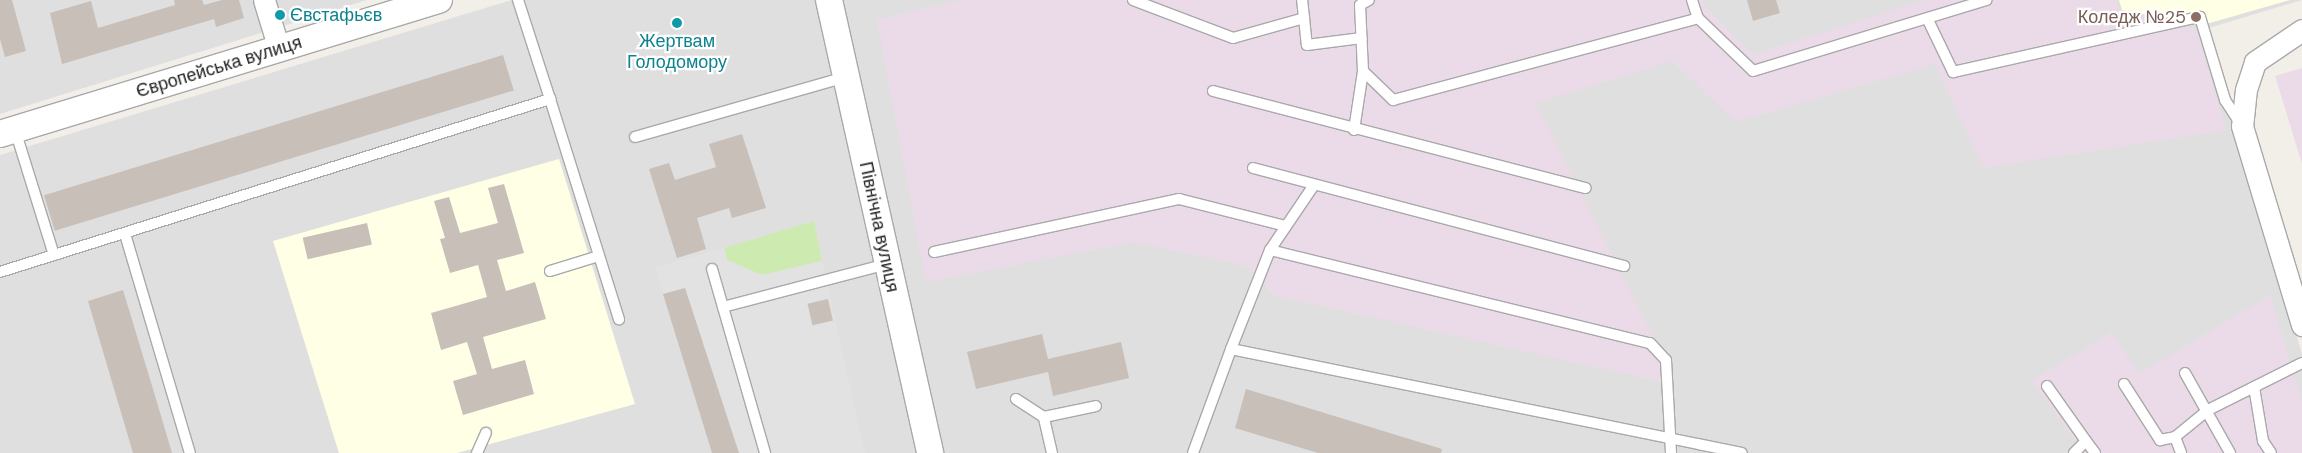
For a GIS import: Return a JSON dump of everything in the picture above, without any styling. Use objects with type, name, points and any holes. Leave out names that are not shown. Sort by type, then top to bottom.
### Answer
[{"type":"street","points":[[264,0],[279,49]]},
{"type":"street","name":"Європейська вулиця","points":[[7,132],[439,0]]},
{"type":"street","name":"Північна вулиця","points":[[829,0],[930,453]]},
{"type":"street","points":[[2302,30],[2255,62],[2246,88],[2242,126],[2302,325]]},
{"type":"lane","points":[[518,0],[619,319]]},
{"type":"lane","points":[[1133,0],[1233,38],[1304,18]]},
{"type":"lane","points":[[1302,0],[1307,45],[1362,38]]},
{"type":"lane","points":[[1354,130],[1363,71],[1360,5],[1369,0]]},
{"type":"lane","points":[[1692,0],[1698,18],[1753,71],[1928,20],[1986,0]]},
{"type":"lane","points":[[1928,20],[1953,72],[2200,17],[2225,100],[2242,126]]},
{"type":"lane","points":[[1363,71],[1393,100],[1698,18]]},
{"type":"lane","points":[[635,137],[846,77]]},
{"type":"lane","points":[[1213,91],[1354,130],[1586,188]]},
{"type":"lane","points":[[0,272],[550,100]]},
{"type":"lane","points":[[7,132],[54,255]]},
{"type":"lane","points":[[1253,168],[1624,266]]},
{"type":"lane","points":[[1193,453],[1270,250],[1314,185]]},
{"type":"lane","points":[[934,252],[1179,199],[1286,226]]},
{"type":"lane","points":[[125,234],[190,453]]},
{"type":"lane","points":[[1270,250],[1650,342],[1666,360],[1672,441],[1671,453]]},
{"type":"lane","points":[[550,271],[599,256]]},
{"type":"lane","points":[[723,307],[888,264]]},
{"type":"lane","points":[[712,269],[765,453]]},
{"type":"lane","points":[[1231,349],[1672,441],[1742,453]]},
{"type":"lane","points":[[2124,384],[2160,440],[2175,437],[2208,410],[2302,363]]},
{"type":"lane","points":[[2185,373],[2208,410],[2230,453]]},
{"type":"lane","points":[[2047,386],[2095,453]]},
{"type":"lane","points":[[2254,387],[2263,440],[2272,453]]},
{"type":"lane","points":[[1016,399],[1044,417],[1096,406]]},
{"type":"lane","points":[[1044,417],[1052,453]]},
{"type":"lane","points":[[477,453],[486,433]]},
{"type":"lane","points":[[2175,437],[2180,453]]},
{"type":"lane","points":[[2074,453],[2086,440]]},
{"type":"shaded area","points":[[0,0],[367,0],[0,114]]},
{"type":"shaded area","points":[[512,0],[2302,0],[2205,29],[2302,354],[2302,453],[0,453],[0,155]]},
{"type":"shaded area","points":[[961,0],[1703,0],[1706,8],[1753,55],[1925,0],[2115,0],[2121,12],[2196,29],[2226,130],[1983,168],[1935,64],[1736,122],[1672,61],[1536,103],[1658,346],[1663,382],[1273,295],[1248,266],[1133,242],[926,282],[877,20]]},
{"type":"shaded area","name":"Коледж №25","points":[[2119,0],[2290,0],[2203,25],[2122,10]]},
{"type":"shaded area","points":[[2302,68],[2302,164],[2275,76]]},
{"type":"shaded area","points":[[559,159],[635,404],[457,453],[339,453],[273,241]]},
{"type":"shaded area","points":[[724,248],[727,260],[762,275],[822,261],[865,453],[712,453],[655,267]]},
{"type":"shaded area","points":[[2270,295],[2302,403],[2302,453],[2084,453],[2032,381],[2112,332],[2139,374]]},
{"type":"green space","points":[[814,221],[822,261],[762,275],[727,260],[724,248]]},
{"type":"building","points":[[0,0],[12,0],[26,51],[5,57],[0,39]]},
{"type":"building","points":[[174,0],[202,0],[204,5],[222,0],[239,0],[244,18],[216,27],[214,19],[62,64],[50,13],[91,1],[98,28],[175,5]]},
{"type":"building","points":[[1747,0],[1776,0],[1780,13],[1753,21]]},
{"type":"building","points":[[503,55],[514,90],[55,231],[44,195]]},
{"type":"building","points":[[742,134],[766,208],[732,218],[729,208],[697,218],[706,249],[677,258],[649,169],[669,163],[675,180],[716,167],[709,144]]},
{"type":"building","points":[[504,184],[524,253],[497,260],[506,291],[535,282],[546,319],[483,337],[492,369],[525,360],[534,394],[463,415],[453,381],[477,374],[467,342],[441,350],[431,313],[487,297],[478,265],[450,273],[440,239],[445,238],[434,201],[449,197],[460,233],[498,223],[488,188]]},
{"type":"building","points":[[367,223],[372,244],[308,259],[303,238]]},
{"type":"building","points":[[685,288],[739,453],[712,453],[663,294]]},
{"type":"building","points":[[123,290],[172,453],[133,453],[88,301]]},
{"type":"building","points":[[828,299],[833,320],[812,325],[808,304]]},
{"type":"building","points":[[1042,334],[1048,359],[1121,342],[1129,378],[1053,396],[1048,372],[976,389],[967,352]]},
{"type":"building","points":[[1246,389],[1442,449],[1441,453],[1318,453],[1235,428]]},
{"type":"place","name":"Євстафьєв","points":[[280,15]]},
{"type":"place","name":"Коледж №25","points":[[2196,17]]},
{"type":"place","name":"Жертвам Голодомору","points":[[677,23]]}]
